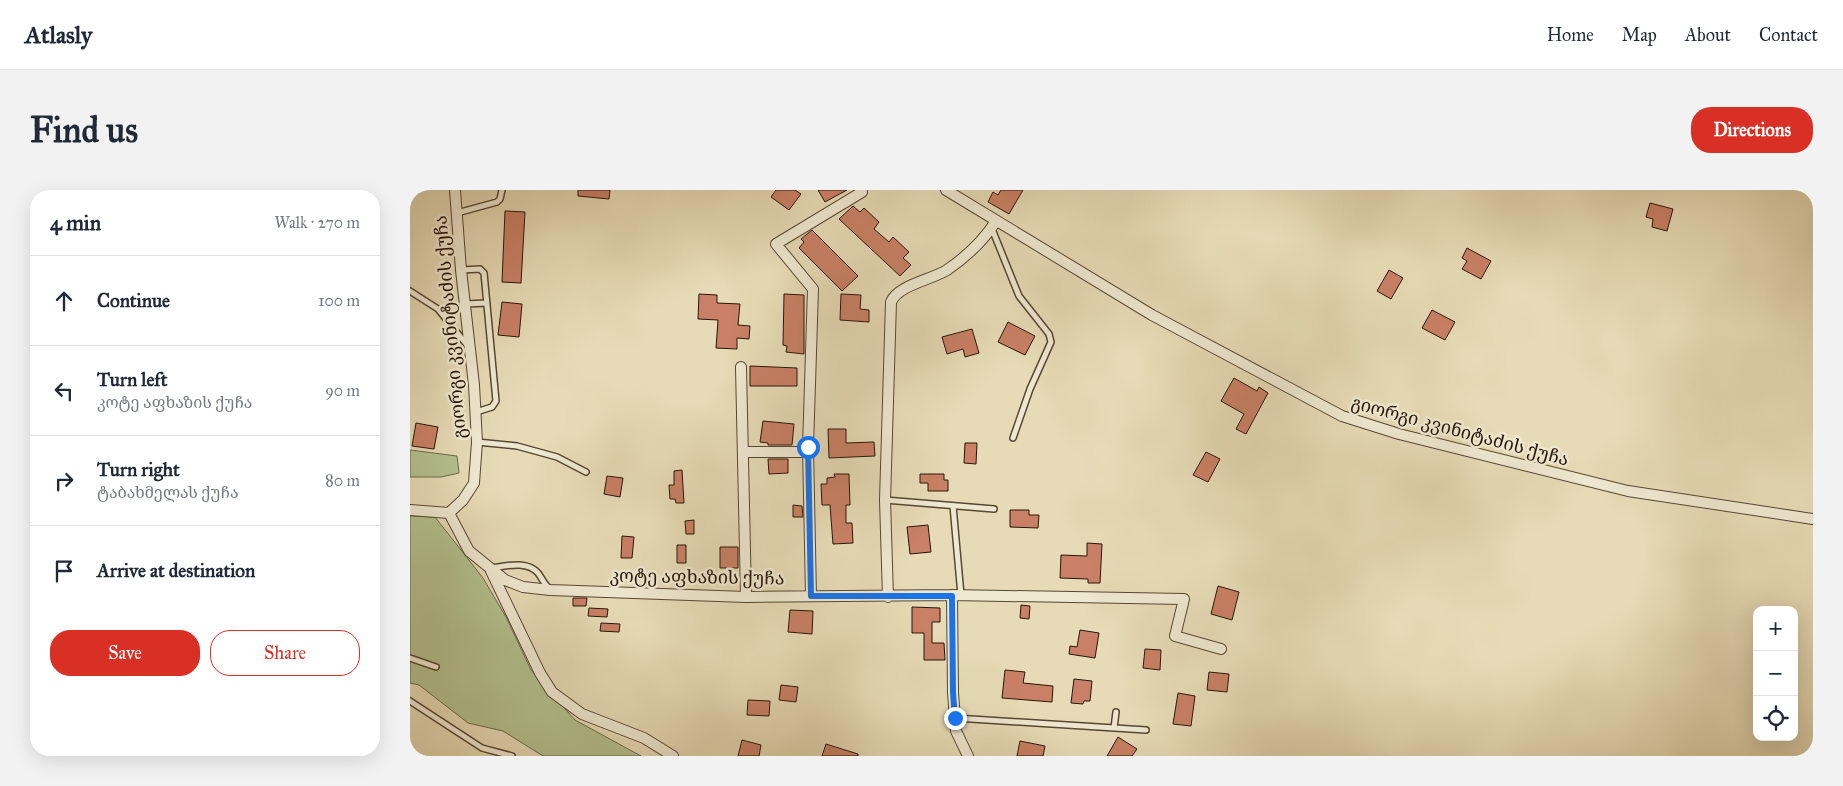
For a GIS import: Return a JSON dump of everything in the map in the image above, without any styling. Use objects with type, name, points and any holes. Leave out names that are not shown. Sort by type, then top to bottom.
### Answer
[{"type":"street","name":"გიორგი კვინიტაძის ქუჩა","points":[[449,513],[463,500],[474,483],[477,442],[476,412],[454,190]]},
{"type":"street","name":"გიორგი კვინიტაძის ქუჩა","points":[[946,190],[994,225],[1152,315],[1342,416],[1399,434],[1628,491],[1813,519]]},
{"type":"street","points":[[811,596],[808,452],[813,288],[776,244],[862,192]]},
{"type":"street","points":[[888,596],[886,500],[891,302],[900,290],[936,277],[949,269],[968,254],[994,225]]},
{"type":"street","points":[[741,366],[746,597]]},
{"type":"street","points":[[742,452],[808,452]]},
{"type":"street","points":[[410,510],[449,513]]},
{"type":"street","name":"კოტე აფხაზის ქუჩა","points":[[449,513],[469,551],[505,580],[523,587],[550,590],[746,597],[956,596],[1184,599],[1175,636],[1221,649]]},
{"type":"street","points":[[490,568],[540,673],[552,692],[582,714],[644,738],[673,756]]},
{"type":"street","points":[[956,596],[953,693],[956,731],[968,756]]},
{"type":"lane","points":[[457,212],[496,202],[500,199],[502,190]]},
{"type":"lane","points":[[994,225],[1019,296],[1050,334],[1051,342],[1030,389],[1013,438]]},
{"type":"lane","points":[[461,270],[480,269],[484,271],[496,401],[492,407],[476,412]]},
{"type":"lane","points":[[410,291],[438,309],[470,348]]},
{"type":"lane","points":[[465,304],[487,302]]},
{"type":"lane","points":[[477,442],[517,446],[557,457],[586,472]]},
{"type":"lane","points":[[886,500],[994,508]]},
{"type":"lane","points":[[954,506],[956,596]]},
{"type":"lane","points":[[490,568],[510,565],[527,566],[538,573],[550,590]]},
{"type":"lane","points":[[410,658],[436,667]]},
{"type":"lane","points":[[410,701],[482,748],[512,756]]},
{"type":"lane","points":[[1114,728],[1116,712]]},
{"type":"lane","points":[[955,718],[1146,730]]},
{"type":"green space","points":[[410,450],[457,456],[459,473],[441,477],[410,477]]},
{"type":"green space","points":[[410,516],[435,517],[483,578],[506,617],[531,670],[575,720],[641,756],[543,756],[503,731],[468,723],[419,685],[410,683]]},
{"type":"building","points":[[578,190],[610,190],[609,199],[578,196]]},
{"type":"building","points":[[776,190],[795,190],[801,194],[789,210],[771,197]]},
{"type":"building","points":[[818,190],[847,190],[825,202]]},
{"type":"building","points":[[1001,190],[1023,190],[1009,214],[988,202],[993,192],[998,195]]},
{"type":"building","points":[[1650,203],[1673,209],[1667,231],[1652,227],[1653,219],[1646,217]]},
{"type":"building","points":[[853,206],[860,212],[864,208],[879,222],[874,229],[889,242],[893,237],[909,252],[903,258],[911,265],[900,276],[839,219]]},
{"type":"building","points":[[505,211],[525,212],[521,283],[502,282]]},
{"type":"building","points":[[812,230],[858,276],[842,291],[799,248],[804,242],[801,239]]},
{"type":"building","points":[[1467,248],[1491,261],[1481,279],[1462,269],[1467,261],[1462,258]]},
{"type":"building","points":[[1389,270],[1403,278],[1391,299],[1377,291]]},
{"type":"building","points":[[699,294],[717,295],[717,303],[740,304],[738,325],[750,326],[749,339],[737,338],[737,349],[716,348],[718,320],[698,319]]},
{"type":"building","points":[[784,294],[804,295],[804,354],[786,352],[787,346],[783,345]]},
{"type":"building","points":[[841,294],[861,295],[860,309],[869,310],[869,322],[840,320]]},
{"type":"building","points":[[502,302],[522,304],[519,337],[498,335]]},
{"type":"building","points":[[1432,310],[1455,322],[1445,340],[1422,328]]},
{"type":"building","points":[[1008,322],[1035,336],[1025,355],[998,342]]},
{"type":"building","points":[[972,329],[979,353],[965,357],[963,349],[947,354],[942,337]]},
{"type":"building","points":[[750,366],[797,368],[797,386],[750,386]]},
{"type":"building","points":[[1234,378],[1257,391],[1259,387],[1268,393],[1246,434],[1236,429],[1244,414],[1221,401]]},
{"type":"building","points":[[763,421],[794,424],[792,445],[768,445],[768,443],[760,442]]},
{"type":"building","points":[[416,423],[438,427],[434,449],[412,446]]},
{"type":"building","points":[[828,429],[846,429],[846,443],[874,442],[875,456],[829,458]]},
{"type":"building","points":[[965,443],[977,443],[976,464],[964,463]]},
{"type":"building","points":[[1206,452],[1220,459],[1208,482],[1193,475]]},
{"type":"building","points":[[768,459],[788,459],[788,473],[769,474]]},
{"type":"building","points":[[682,470],[684,503],[676,503],[675,499],[670,499],[669,485],[674,485],[674,471]]},
{"type":"building","points":[[834,474],[849,474],[850,505],[846,505],[846,523],[852,523],[853,543],[833,544],[830,505],[822,505],[821,484],[827,484],[827,478],[835,477]]},
{"type":"building","points":[[920,474],[944,474],[944,480],[948,480],[948,491],[928,491],[928,483],[920,483]]},
{"type":"building","points":[[607,476],[623,478],[620,497],[604,494]]},
{"type":"building","points":[[793,505],[802,506],[803,517],[793,517]]},
{"type":"building","points":[[1010,510],[1029,510],[1029,515],[1039,515],[1038,528],[1010,527]]},
{"type":"building","points":[[694,520],[694,534],[686,534],[685,521]]},
{"type":"building","points":[[928,525],[931,552],[910,554],[907,527]]},
{"type":"building","points":[[622,536],[634,537],[632,558],[621,558]]},
{"type":"building","points":[[1087,543],[1102,544],[1100,583],[1088,583],[1088,579],[1060,578],[1061,555],[1087,556]]},
{"type":"building","points":[[677,545],[686,545],[686,563],[677,563]]},
{"type":"building","points":[[720,547],[738,547],[738,568],[720,568]]},
{"type":"building","points":[[1218,586],[1239,592],[1232,620],[1211,614]]},
{"type":"building","points":[[573,598],[587,598],[586,606],[573,606]]},
{"type":"building","points":[[1021,605],[1030,606],[1029,619],[1020,618]]},
{"type":"building","points":[[912,607],[940,608],[940,622],[932,622],[932,643],[944,643],[945,660],[924,660],[924,633],[912,633]]},
{"type":"building","points":[[589,608],[608,609],[607,617],[588,616]]},
{"type":"building","points":[[790,610],[813,611],[812,634],[788,632]]},
{"type":"building","points":[[601,623],[620,624],[619,632],[600,631]]},
{"type":"building","points":[[1080,630],[1099,633],[1095,658],[1069,654],[1070,646],[1077,647]]},
{"type":"building","points":[[1145,649],[1161,650],[1160,670],[1143,668]]},
{"type":"building","points":[[1005,670],[1025,672],[1023,683],[1053,686],[1052,702],[1002,698]]},
{"type":"building","points":[[1209,672],[1229,674],[1227,692],[1207,690]]},
{"type":"building","points":[[1074,679],[1092,681],[1090,701],[1084,701],[1083,704],[1071,703]]},
{"type":"building","points":[[781,685],[798,687],[796,702],[779,700]]},
{"type":"building","points":[[1178,693],[1195,696],[1191,726],[1173,724]]},
{"type":"building","points":[[748,700],[770,701],[769,716],[747,715]]},
{"type":"building","points":[[1118,737],[1137,749],[1132,756],[1107,756]]},
{"type":"building","points":[[742,740],[761,745],[759,756],[738,756]]},
{"type":"building","points":[[1020,741],[1045,746],[1043,756],[1017,756]]},
{"type":"building","points":[[826,744],[858,754],[858,756],[822,756]]},
{"type":"route","points":[[808,447],[811,596],[952,596],[955,718]]}]
